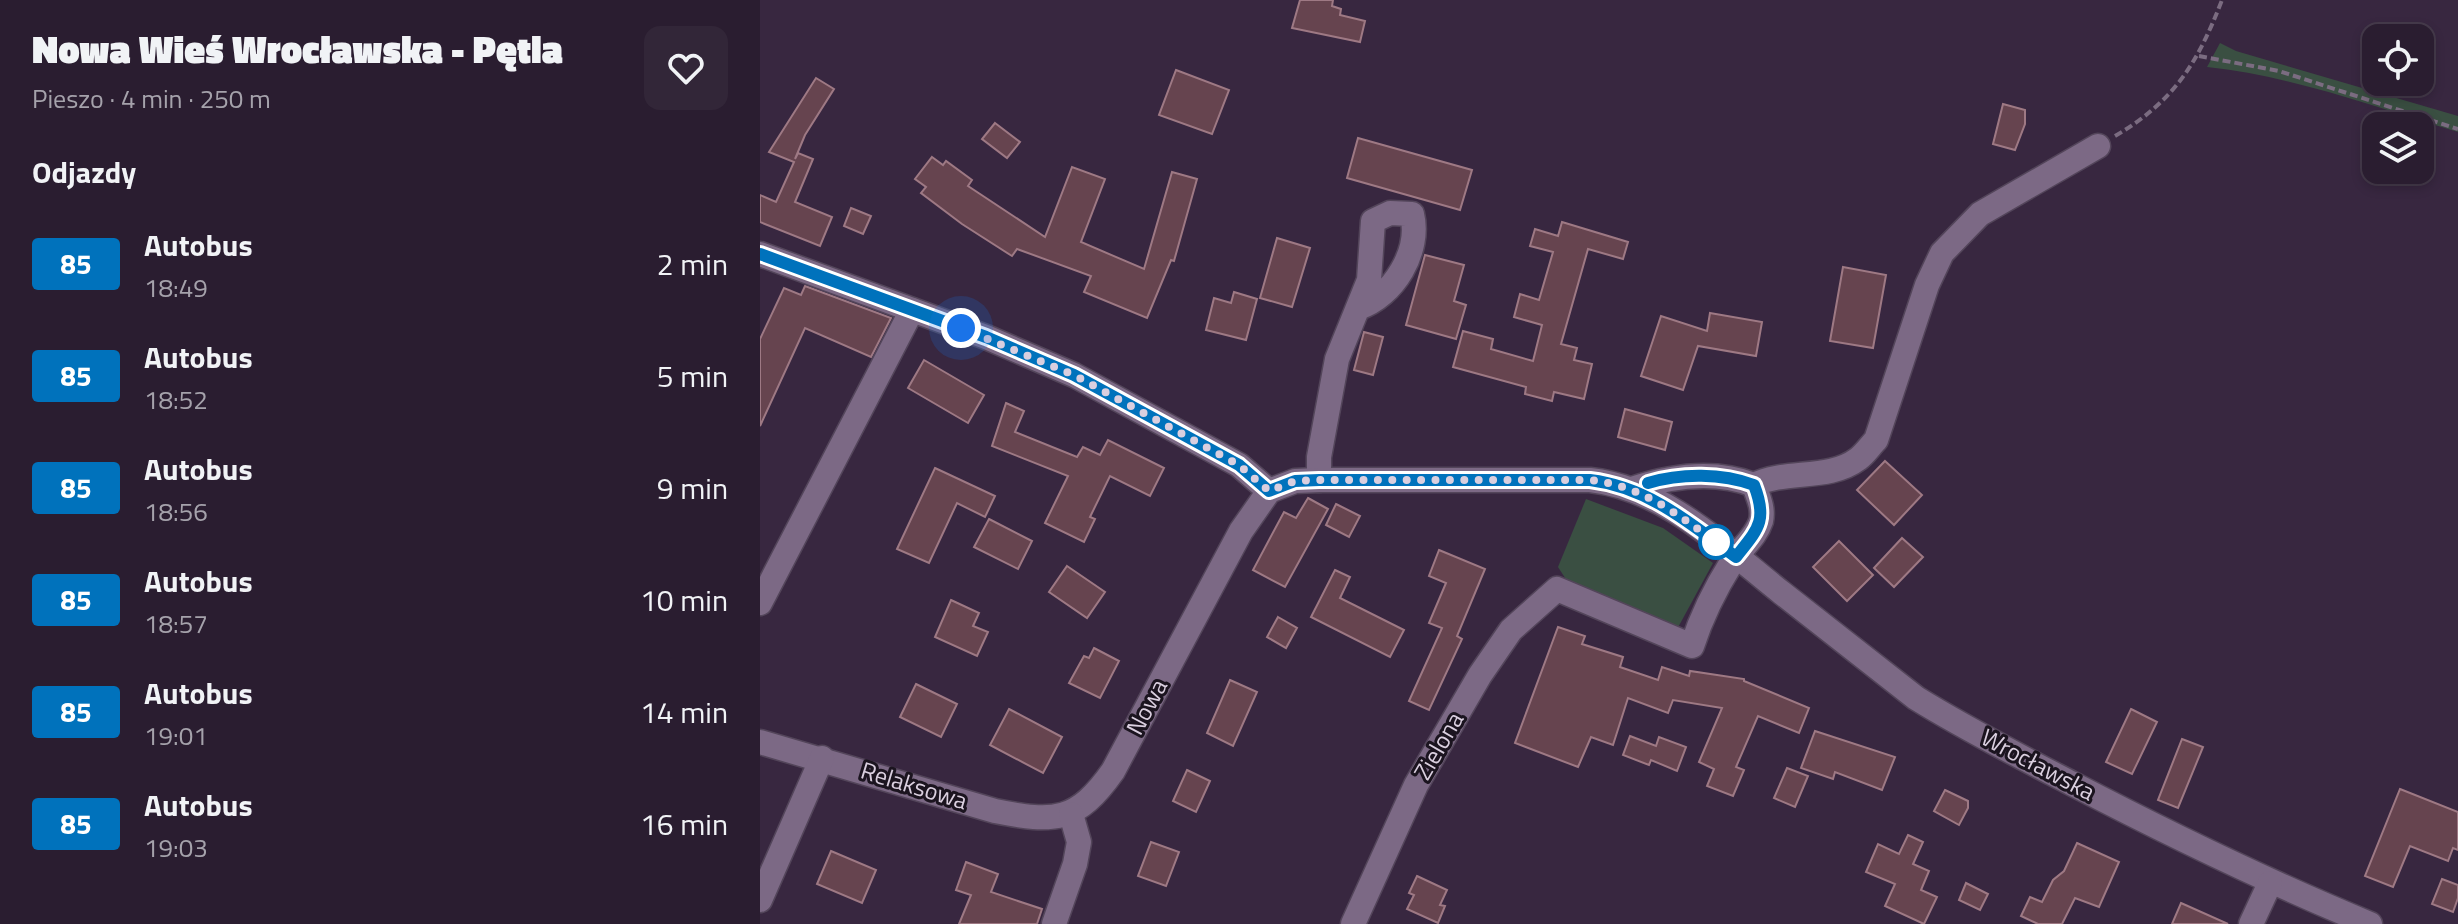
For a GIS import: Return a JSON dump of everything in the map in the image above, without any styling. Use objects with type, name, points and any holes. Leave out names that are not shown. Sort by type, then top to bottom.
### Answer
[{"type":"street","name":"Wrocławska","points":[[1632,489],[1665,478],[1717,477],[1754,485],[1767,478],[1843,467],[1858,459],[1876,440],[1927,285],[1942,253],[1980,214],[2098,146]]},
{"type":"street","points":[[760,254],[986,337],[1074,375],[1239,465],[1269,491]]},
{"type":"street","points":[[1319,480],[1319,457],[1337,359],[1358,308]]},
{"type":"street","points":[[760,603],[912,310]]},
{"type":"street","name":"Wrocławska","points":[[1269,491],[1295,481],[1319,480],[1590,480],[1632,489],[1679,515],[1916,698],[1942,714],[2150,824],[2270,883],[2370,924]]},
{"type":"street","points":[[1736,557],[1761,520],[1762,507],[1754,485]]},
{"type":"street","name":"Nowa","points":[[1071,814],[1099,790],[1113,771],[1241,531],[1269,491]]},
{"type":"street","name":"Zielona","points":[[1353,924],[1416,785],[1480,675],[1511,630],[1557,589],[1692,646],[1705,608],[1736,557]]},
{"type":"street","name":"Relaksowa","points":[[760,742],[995,811],[1048,818],[1071,814]]},
{"type":"street","points":[[760,900],[822,758]]},
{"type":"street","points":[[1054,924],[1075,864],[1079,842],[1071,814]]},
{"type":"street","points":[[2251,924],[2270,883]]},
{"type":"path","points":[[2098,146],[2130,127],[2181,82],[2199,56],[2222,0]]},
{"type":"path","points":[[2199,56],[2279,71],[2458,129]]},
{"type":"green space","points":[[2220,43],[2236,51],[2362,88],[2362,96],[2390,96],[2458,116],[2458,132],[2434,125],[2434,112],[2394,112],[2271,77],[2207,67]]},
{"type":"green space","points":[[1586,499],[1663,528],[1713,563],[1675,633],[1569,584],[1558,567]]},
{"type":"building","points":[[1300,0],[1333,0],[1332,6],[1341,9],[1340,15],[1365,21],[1360,42],[1292,28]]},
{"type":"building","points":[[1176,70],[1229,90],[1212,134],[1159,115]]},
{"type":"building","points":[[816,78],[834,89],[805,135],[795,159],[798,153],[813,159],[795,202],[832,217],[820,246],[760,222],[760,195],[776,202],[794,162],[769,152]]},
{"type":"building","points":[[2003,104],[2025,110],[2025,124],[2015,150],[1993,144]]},
{"type":"building","points":[[995,123],[1020,142],[1007,158],[982,139]]},
{"type":"building","points":[[1358,138],[1472,170],[1460,210],[1347,178]]},
{"type":"building","points":[[932,157],[943,165],[946,161],[972,180],[968,186],[1045,237],[1072,167],[1105,179],[1081,242],[1144,269],[1172,172],[1197,179],[1174,261],[1171,260],[1147,318],[1084,292],[1091,276],[1017,249],[1012,256],[962,224],[921,193],[926,187],[915,179]]},
{"type":"building","points":[[851,208],[871,216],[863,234],[844,226]]},
{"type":"building","points":[[1562,222],[1628,242],[1623,259],[1588,249],[1561,344],[1577,348],[1574,360],[1592,364],[1584,399],[1554,392],[1552,401],[1525,394],[1526,387],[1453,367],[1463,331],[1493,339],[1491,349],[1533,361],[1542,325],[1514,317],[1520,294],[1539,300],[1553,252],[1530,246],[1535,229],[1558,236]]},
{"type":"building","points":[[1277,238],[1310,248],[1292,307],[1260,298]]},
{"type":"building","points":[[1425,255],[1464,265],[1454,301],[1466,305],[1456,339],[1406,325]]},
{"type":"building","points":[[1843,267],[1886,275],[1873,348],[1830,341]]},
{"type":"building","points":[[805,286],[891,318],[871,357],[805,328],[760,426],[760,339],[784,288],[801,295]]},
{"type":"building","points":[[1234,292],[1257,299],[1246,340],[1206,330],[1214,298],[1231,303]]},
{"type":"building","points":[[1710,313],[1762,322],[1756,356],[1698,346],[1683,390],[1641,376],[1661,316],[1707,331]]},
{"type":"building","points":[[1364,332],[1383,337],[1373,375],[1354,370]]},
{"type":"building","points":[[924,360],[984,395],[968,423],[908,388]]},
{"type":"building","points":[[1006,403],[1024,411],[1015,432],[1077,457],[1083,447],[1100,455],[1108,440],[1164,468],[1150,496],[1110,476],[1090,517],[1095,519],[1084,542],[1045,523],[1068,476],[992,446]]},
{"type":"building","points":[[1625,409],[1672,422],[1665,450],[1618,437]]},
{"type":"building","points":[[1885,461],[1922,495],[1894,525],[1857,490]]},
{"type":"building","points":[[935,468],[995,496],[985,517],[957,503],[929,563],[897,549]]},
{"type":"building","points":[[1308,498],[1328,509],[1285,587],[1253,570],[1284,512],[1296,518]]},
{"type":"building","points":[[1336,504],[1360,516],[1349,537],[1326,525]]},
{"type":"building","points":[[989,519],[1032,541],[1018,569],[974,547]]},
{"type":"building","points":[[1902,538],[1923,557],[1894,587],[1874,568]]},
{"type":"building","points":[[1839,541],[1873,575],[1847,601],[1813,567]]},
{"type":"building","points":[[1439,550],[1485,569],[1457,636],[1462,639],[1429,710],[1409,701],[1442,628],[1429,623],[1446,583],[1429,576]]},
{"type":"building","points":[[1067,566],[1105,592],[1087,618],[1049,592]]},
{"type":"building","points":[[1335,570],[1350,577],[1340,598],[1404,630],[1390,657],[1311,617]]},
{"type":"building","points":[[951,600],[979,613],[973,626],[988,632],[977,656],[935,637]]},
{"type":"building","points":[[1278,617],[1297,628],[1286,648],[1267,637]]},
{"type":"building","points":[[1558,627],[1585,636],[1582,644],[1623,657],[1620,667],[1658,680],[1662,667],[1689,676],[1690,671],[1744,679],[1809,708],[1799,733],[1758,716],[1736,767],[1744,770],[1733,796],[1707,786],[1714,769],[1699,762],[1722,708],[1673,700],[1668,713],[1628,698],[1613,745],[1591,737],[1578,767],[1515,743]]},
{"type":"building","points":[[1094,648],[1119,661],[1100,698],[1069,683],[1084,656],[1089,658]]},
{"type":"building","points":[[1230,680],[1257,692],[1233,746],[1207,733]]},
{"type":"building","points":[[916,684],[957,704],[941,737],[900,717]]},
{"type":"building","points":[[1009,709],[1062,737],[1043,773],[990,745]]},
{"type":"building","points":[[2131,709],[2157,722],[2132,774],[2106,762]]},
{"type":"building","points":[[1815,731],[1895,757],[1882,790],[1835,772],[1833,779],[1801,768]]},
{"type":"building","points":[[1630,736],[1656,746],[1659,737],[1686,747],[1677,771],[1651,760],[1649,765],[1623,755]]},
{"type":"building","points":[[2182,739],[2203,747],[2178,808],[2158,800]]},
{"type":"building","points":[[1787,768],[1808,776],[1795,807],[1774,798]]},
{"type":"building","points":[[1187,770],[1210,781],[1196,812],[1173,801]]},
{"type":"building","points":[[2400,789],[2458,812],[2458,850],[2453,848],[2448,861],[2410,846],[2393,887],[2365,876]]},
{"type":"building","points":[[1945,790],[1968,801],[1968,808],[1959,825],[1934,811]]},
{"type":"building","points":[[1908,835],[1923,842],[1913,864],[1929,871],[1921,890],[1937,897],[1924,924],[1885,906],[1895,884],[1866,872],[1878,844],[1899,854]]},
{"type":"building","points":[[1151,842],[1179,852],[1166,886],[1138,876]]},
{"type":"building","points":[[2077,843],[2119,862],[2099,907],[2075,898],[2062,924],[2038,924],[2021,916],[2030,897],[2042,902],[2053,880],[2064,871]]},
{"type":"building","points":[[831,851],[876,870],[862,903],[817,884]]},
{"type":"building","points":[[966,862],[998,874],[991,892],[1042,909],[1037,924],[959,924],[971,895],[956,890]]},
{"type":"building","points":[[1417,876],[1447,890],[1440,905],[1445,906],[1438,923],[1407,909],[1414,895],[1409,893]]},
{"type":"building","points":[[2442,879],[2458,885],[2453,912],[2432,904]]},
{"type":"building","points":[[1966,883],[1988,894],[1980,910],[1959,900]]},
{"type":"building","points":[[2181,903],[2228,924],[2172,924]]},
{"type":"bus line","name":"85","points":[[760,254],[986,337],[1074,375],[1239,465],[1269,491],[1281,484],[1319,480],[1590,480],[1632,489],[1654,499],[1736,557],[1761,520],[1762,507],[1754,485],[1737,479],[1665,478],[1648,483]]},
{"type":"route","points":[[961,328],[1074,375],[1239,465],[1269,491],[1281,484],[1319,480],[1590,480],[1632,489],[1654,499],[1716,542]]}]
